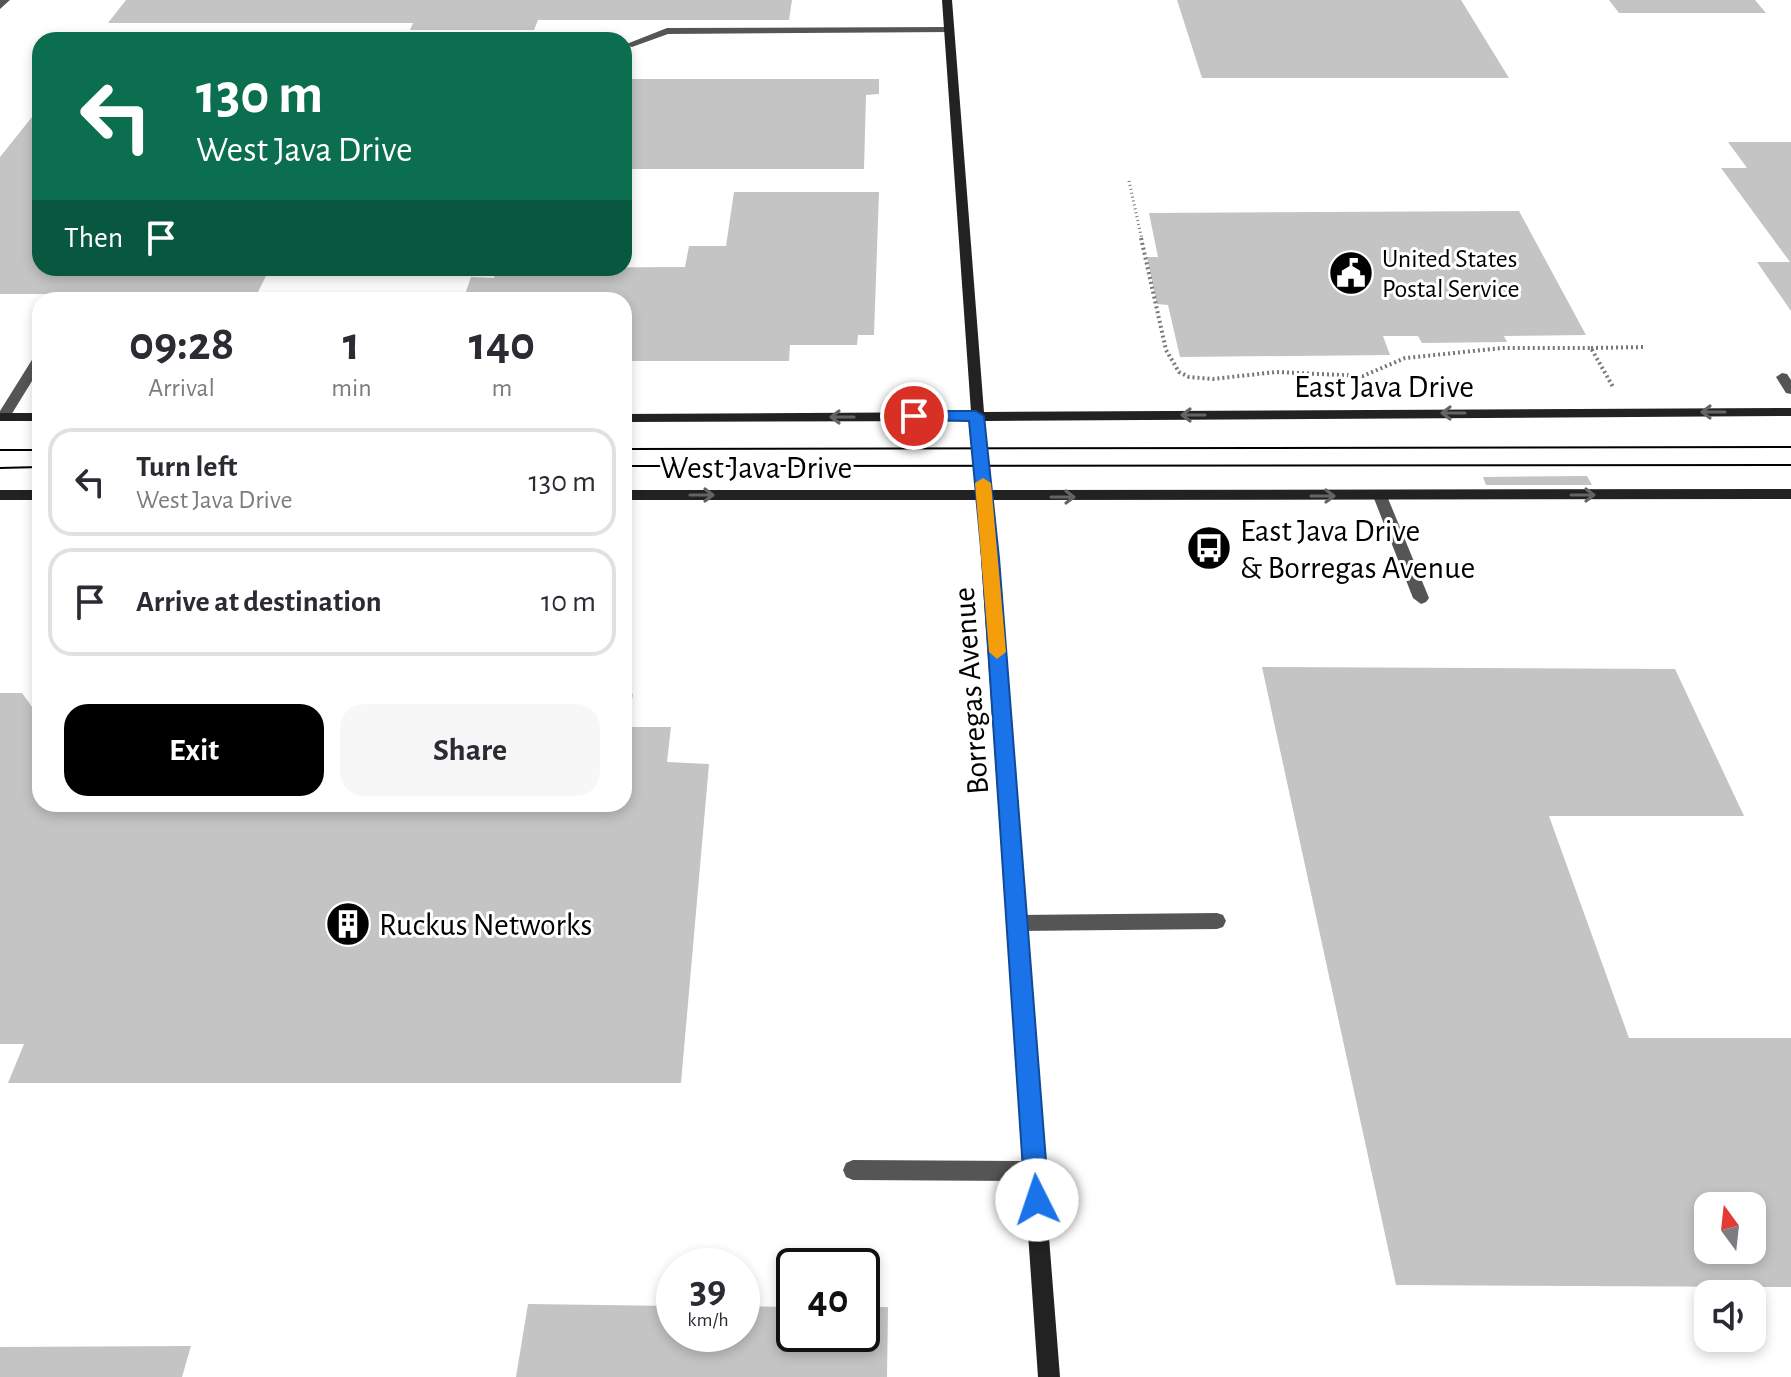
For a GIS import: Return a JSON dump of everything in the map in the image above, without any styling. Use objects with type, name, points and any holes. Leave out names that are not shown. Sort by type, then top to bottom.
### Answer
[{"type":"main road","name":"Borregas Avenue","points":[[947,0],[1049,1377]]},
{"type":"main road","name":"East Java Drive","points":[[976,416],[1791,412]]},
{"type":"main road","name":"West Java Drive","points":[[632,418],[976,416]]},
{"type":"main road","points":[[2,417],[32,417]]},
{"type":"main road","points":[[985,496],[1791,494]]},
{"type":"main road","points":[[0,495],[32,495]]},
{"type":"main road","name":"West Java Drive","points":[[632,495],[985,496]]},
{"type":"lane","points":[[0,6],[5,0]]},
{"type":"lane","points":[[632,44],[667,31],[949,30]]},
{"type":"lane","points":[[2,417],[32,370]]},
{"type":"lane","points":[[1782,377],[1791,390]]},
{"type":"lane","points":[[1380,496],[1421,598]]},
{"type":"lane","points":[[1017,923],[1217,921]]},
{"type":"lane","points":[[853,1170],[1035,1171]]},
{"type":"path","points":[[1129,181],[1166,350],[1174,367],[1189,377],[1213,379],[1276,372],[1363,376],[1405,358],[1503,348],[1646,347]]},
{"type":"path","points":[[1591,348],[1615,391]]},
{"type":"building","points":[[126,0],[792,0],[789,20],[538,20],[534,30],[410,30],[413,23],[108,23]]},
{"type":"building","points":[[1177,0],[1461,0],[1509,78],[1202,78]]},
{"type":"building","points":[[1609,0],[1755,0],[1766,13],[1619,13]]},
{"type":"building","points":[[632,79],[879,79],[879,94],[866,95],[864,169],[632,169]]},
{"type":"building","points":[[32,117],[32,276],[266,276],[258,292],[0,294],[0,157]]},
{"type":"building","points":[[1728,142],[1791,142],[1791,311],[1757,262],[1790,262],[1721,168],[1747,168]]},
{"type":"building","points":[[734,192],[879,192],[874,335],[858,335],[857,345],[790,345],[789,361],[632,361],[632,292],[466,292],[471,277],[632,276],[632,267],[685,267],[689,246],[726,246]]},
{"type":"building","name":"United States Postal Service","points":[[1519,211],[1586,335],[1504,336],[1507,342],[1422,343],[1418,336],[1383,336],[1390,355],[1180,357],[1168,305],[1157,304],[1147,257],[1158,257],[1149,213]]},
{"type":"building","points":[[1587,476],[1592,485],[1486,485],[1483,477]]},
{"type":"building","points":[[1262,667],[1675,669],[1744,816],[1549,816],[1629,1038],[1791,1038],[1791,1287],[1766,1287],[1766,1280],[1694,1280],[1694,1287],[1396,1285]]},
{"type":"building","name":"Ruckus Networks","points":[[0,693],[22,693],[32,707],[32,812],[632,812],[632,727],[671,727],[667,762],[709,764],[681,1083],[8,1083],[24,1044],[0,1044]]},
{"type":"building","points":[[528,1304],[656,1306],[656,1352],[760,1352],[760,1306],[776,1307],[776,1352],[880,1352],[880,1307],[888,1307],[887,1377],[516,1377]]},
{"type":"building","points":[[191,1346],[182,1377],[0,1377],[0,1347]]},
{"type":"tram line","points":[[632,449],[1791,447]]},
{"type":"tram line","points":[[0,450],[32,450]]},
{"type":"tram line","points":[[632,466],[1791,465]]},
{"type":"tram line","points":[[0,468],[32,467]]},
{"type":"slow traffic","points":[[983,483],[997,652]]},
{"type":"place","name":"United States Postal Service","points":[[1351,273]]},
{"type":"place","name":"East Java Drive & Borregas Avenue","points":[[1209,548]]},
{"type":"place","name":"Ruckus Networks","points":[[348,924]]},
{"type":"route","points":[[914,416],[976,416],[990,558],[1037,1200]]}]
